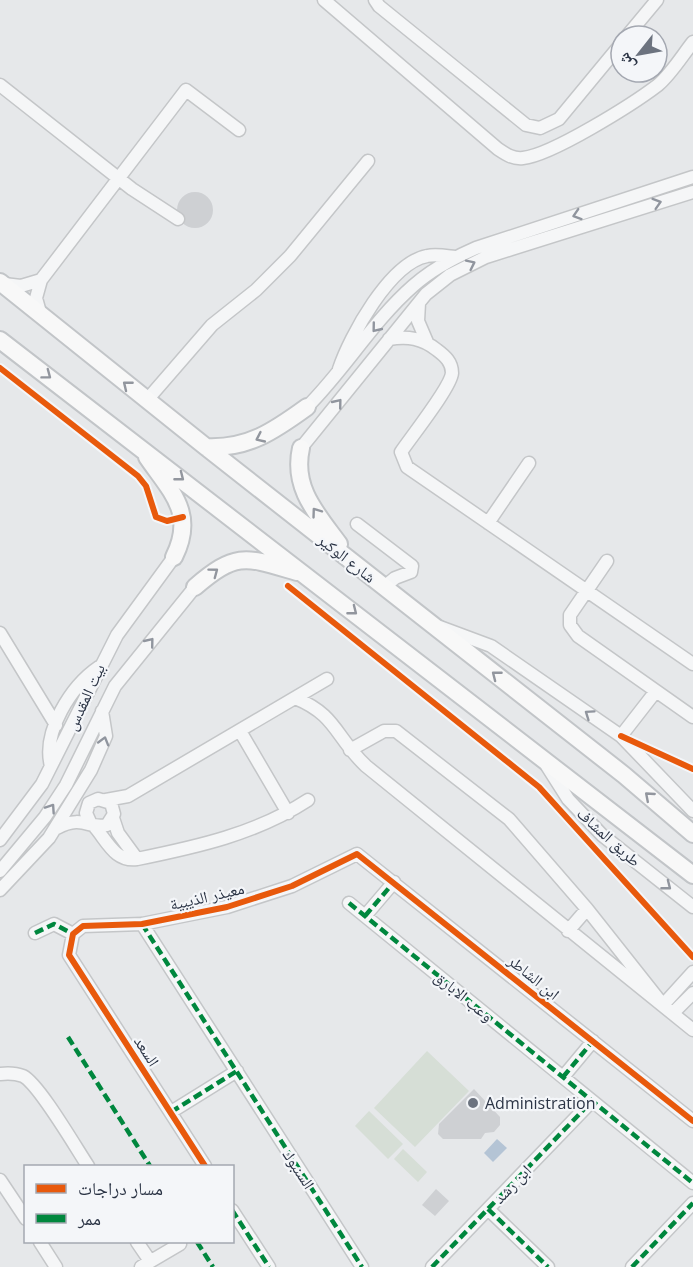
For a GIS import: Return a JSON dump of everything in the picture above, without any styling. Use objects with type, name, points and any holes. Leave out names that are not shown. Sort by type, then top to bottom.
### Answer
[{"type":"main road","name":"شارع الوكير","points":[[1,283],[624,775],[693,834]]},
{"type":"main road","points":[[0,339],[693,875]]},
{"type":"main road","points":[[206,447],[231,447],[256,440],[307,407]]},
{"type":"main road","points":[[140,446],[181,510],[184,535],[174,557]]},
{"type":"main road","points":[[301,448],[298,467],[304,493],[350,560]]},
{"type":"main road","points":[[195,587],[218,568],[242,560],[261,561],[307,575]]},
{"type":"street","points":[[324,0],[498,150],[512,158],[525,158],[543,152],[629,104],[659,84],[693,42]]},
{"type":"street","points":[[375,0],[379,6],[526,125],[540,128],[559,119],[609,59]]},
{"type":"street","points":[[637,24],[657,0]]},
{"type":"street","points":[[0,85],[119,178],[178,219]]},
{"type":"street","points":[[41,316],[36,298],[41,280],[186,90],[239,130]]},
{"type":"street","points":[[147,400],[207,330],[285,262],[368,161]]},
{"type":"street","points":[[307,407],[335,379],[397,302],[426,275],[455,257],[476,248],[693,177]]},
{"type":"street","points":[[301,448],[410,313],[450,275],[486,257],[691,193],[693,207]]},
{"type":"street","points":[[335,379],[355,328],[404,269],[427,256],[455,257]]},
{"type":"street","points":[[1,283],[21,286],[41,280]]},
{"type":"street","points":[[397,302],[410,313]]},
{"type":"street","points":[[419,303],[418,321],[427,342]]},
{"type":"street","points":[[389,339],[412,338],[427,342],[447,358],[451,376],[401,452],[402,458],[411,470],[693,664]]},
{"type":"street","points":[[488,524],[528,463]]},
{"type":"street","points":[[357,524],[412,566],[411,572],[395,578],[384,587]]},
{"type":"street","name":"بيت المقدس","points":[[0,840],[31,801],[51,766],[99,668],[127,619],[174,557]]},
{"type":"street","points":[[607,561],[570,615],[570,625],[574,633],[693,717]]},
{"type":"street","name":"بيت المقدس","points":[[0,871],[15,855],[66,785],[102,711],[123,675],[195,587]]},
{"type":"street","points":[[430,624],[491,646],[621,736],[693,811]]},
{"type":"street","points":[[0,633],[56,725]]},
{"type":"street","points":[[51,766],[49,744],[67,699],[84,678],[99,668]]},
{"type":"street","points":[[308,800],[288,813],[224,839],[137,860],[123,859],[91,824],[86,813],[89,803],[128,796],[327,679]]},
{"type":"street","points":[[621,736],[656,691]]},
{"type":"street","points":[[39,698],[56,704],[67,699]]},
{"type":"street","points":[[295,698],[312,704],[328,716],[350,750],[568,931],[693,1030]]},
{"type":"street","name":"بيت المقدس","points":[[0,890],[57,828],[91,770],[106,736],[102,711]]},
{"type":"street","points":[[240,731],[288,813]]},
{"type":"street","points":[[350,750],[384,731],[396,731],[509,819],[586,909],[663,1005]]},
{"type":"street","name":"طريق المشاف","points":[[540,755],[568,799],[585,819],[693,907]]},
{"type":"street","points":[[91,770],[96,789],[111,803],[124,842],[137,860]]},
{"type":"street","points":[[57,828],[76,821],[107,825],[128,796]]},
{"type":"street","points":[[15,855],[49,838]]},
{"type":"street","name":"ابن الشاطر","points":[[357,854],[693,1121]]},
{"type":"street","name":"معيذر الذيبية","points":[[73,934],[83,926],[142,924],[227,907],[292,886],[357,854]]},
{"type":"street","points":[[365,916],[394,882]]},
{"type":"street","name":"وعب الابارق","points":[[349,903],[693,1183]]},
{"type":"street","points":[[568,931],[586,909]]},
{"type":"street","points":[[35,933],[54,924],[73,934]]},
{"type":"street","name":"السنبوك","points":[[142,924],[362,1267]]},
{"type":"street","name":"السعد","points":[[73,934],[69,955],[204,1165]]},
{"type":"street","points":[[663,1005],[693,972]]},
{"type":"street","points":[[674,1013],[693,993]]},
{"type":"street","points":[[563,1077],[593,1041]]},
{"type":"street","points":[[171,1112],[237,1071]]},
{"type":"street","points":[[0,1074],[13,1073],[25,1077],[36,1088],[87,1165]]},
{"type":"street","name":"ابن رشد","points":[[432,1267],[592,1101]]},
{"type":"street","points":[[0,1180],[24,1217]]},
{"type":"street","points":[[632,1267],[693,1203]]},
{"type":"street","points":[[488,1209],[549,1267]]},
{"type":"street","points":[[234,1213],[269,1267]]},
{"type":"street","points":[[41,1243],[56,1267]]},
{"type":"street","points":[[137,1243],[146,1264],[180,1244]]},
{"type":"shaded area","points":[[427,1051],[469,1091],[415,1147],[374,1108]]},
{"type":"shaded area","points":[[369,1111],[403,1144],[388,1159],[355,1126]]},
{"type":"shaded area","points":[[403,1149],[427,1172],[418,1182],[394,1159]]},
{"type":"water","points":[[497,1139],[507,1148],[493,1162],[484,1153]]},
{"type":"building","points":[[195,192],[208,197],[213,210],[208,223],[195,228],[182,223],[177,210],[182,197]]},
{"type":"building","name":"Administration","points":[[474,1089],[500,1117],[500,1125],[494,1132],[485,1133],[481,1139],[443,1139],[438,1134],[439,1124]]},
{"type":"building","points":[[436,1189],[449,1201],[435,1216],[422,1205]]},
{"type":"marked path","points":[[365,916],[394,882]]},
{"type":"marked path","points":[[349,903],[693,1183]]},
{"type":"marked path","points":[[35,933],[54,924],[73,934]]},
{"type":"marked path","points":[[142,924],[362,1267]]},
{"type":"marked path","points":[[68,1037],[149,1165]]},
{"type":"marked path","points":[[563,1077],[593,1041]]},
{"type":"marked path","points":[[171,1112],[237,1071]]},
{"type":"marked path","points":[[432,1267],[592,1101]]},
{"type":"marked path","points":[[632,1267],[693,1203]]},
{"type":"marked path","points":[[488,1209],[548,1267]]},
{"type":"marked path","points":[[234,1213],[269,1267]]},
{"type":"marked path","points":[[198,1243],[213,1267]]},
{"type":"cycle path","points":[[0,368],[138,476],[146,486],[156,517],[167,521],[183,517]]},
{"type":"cycle path","points":[[288,586],[539,787],[693,957]]},
{"type":"cycle path","points":[[621,736],[693,769]]},
{"type":"cycle path","points":[[204,1165],[69,955],[73,934],[83,926],[142,924],[227,907],[292,886],[357,854],[693,1121]]},
{"type":"place","name":"Administration","points":[[473,1103]]}]
